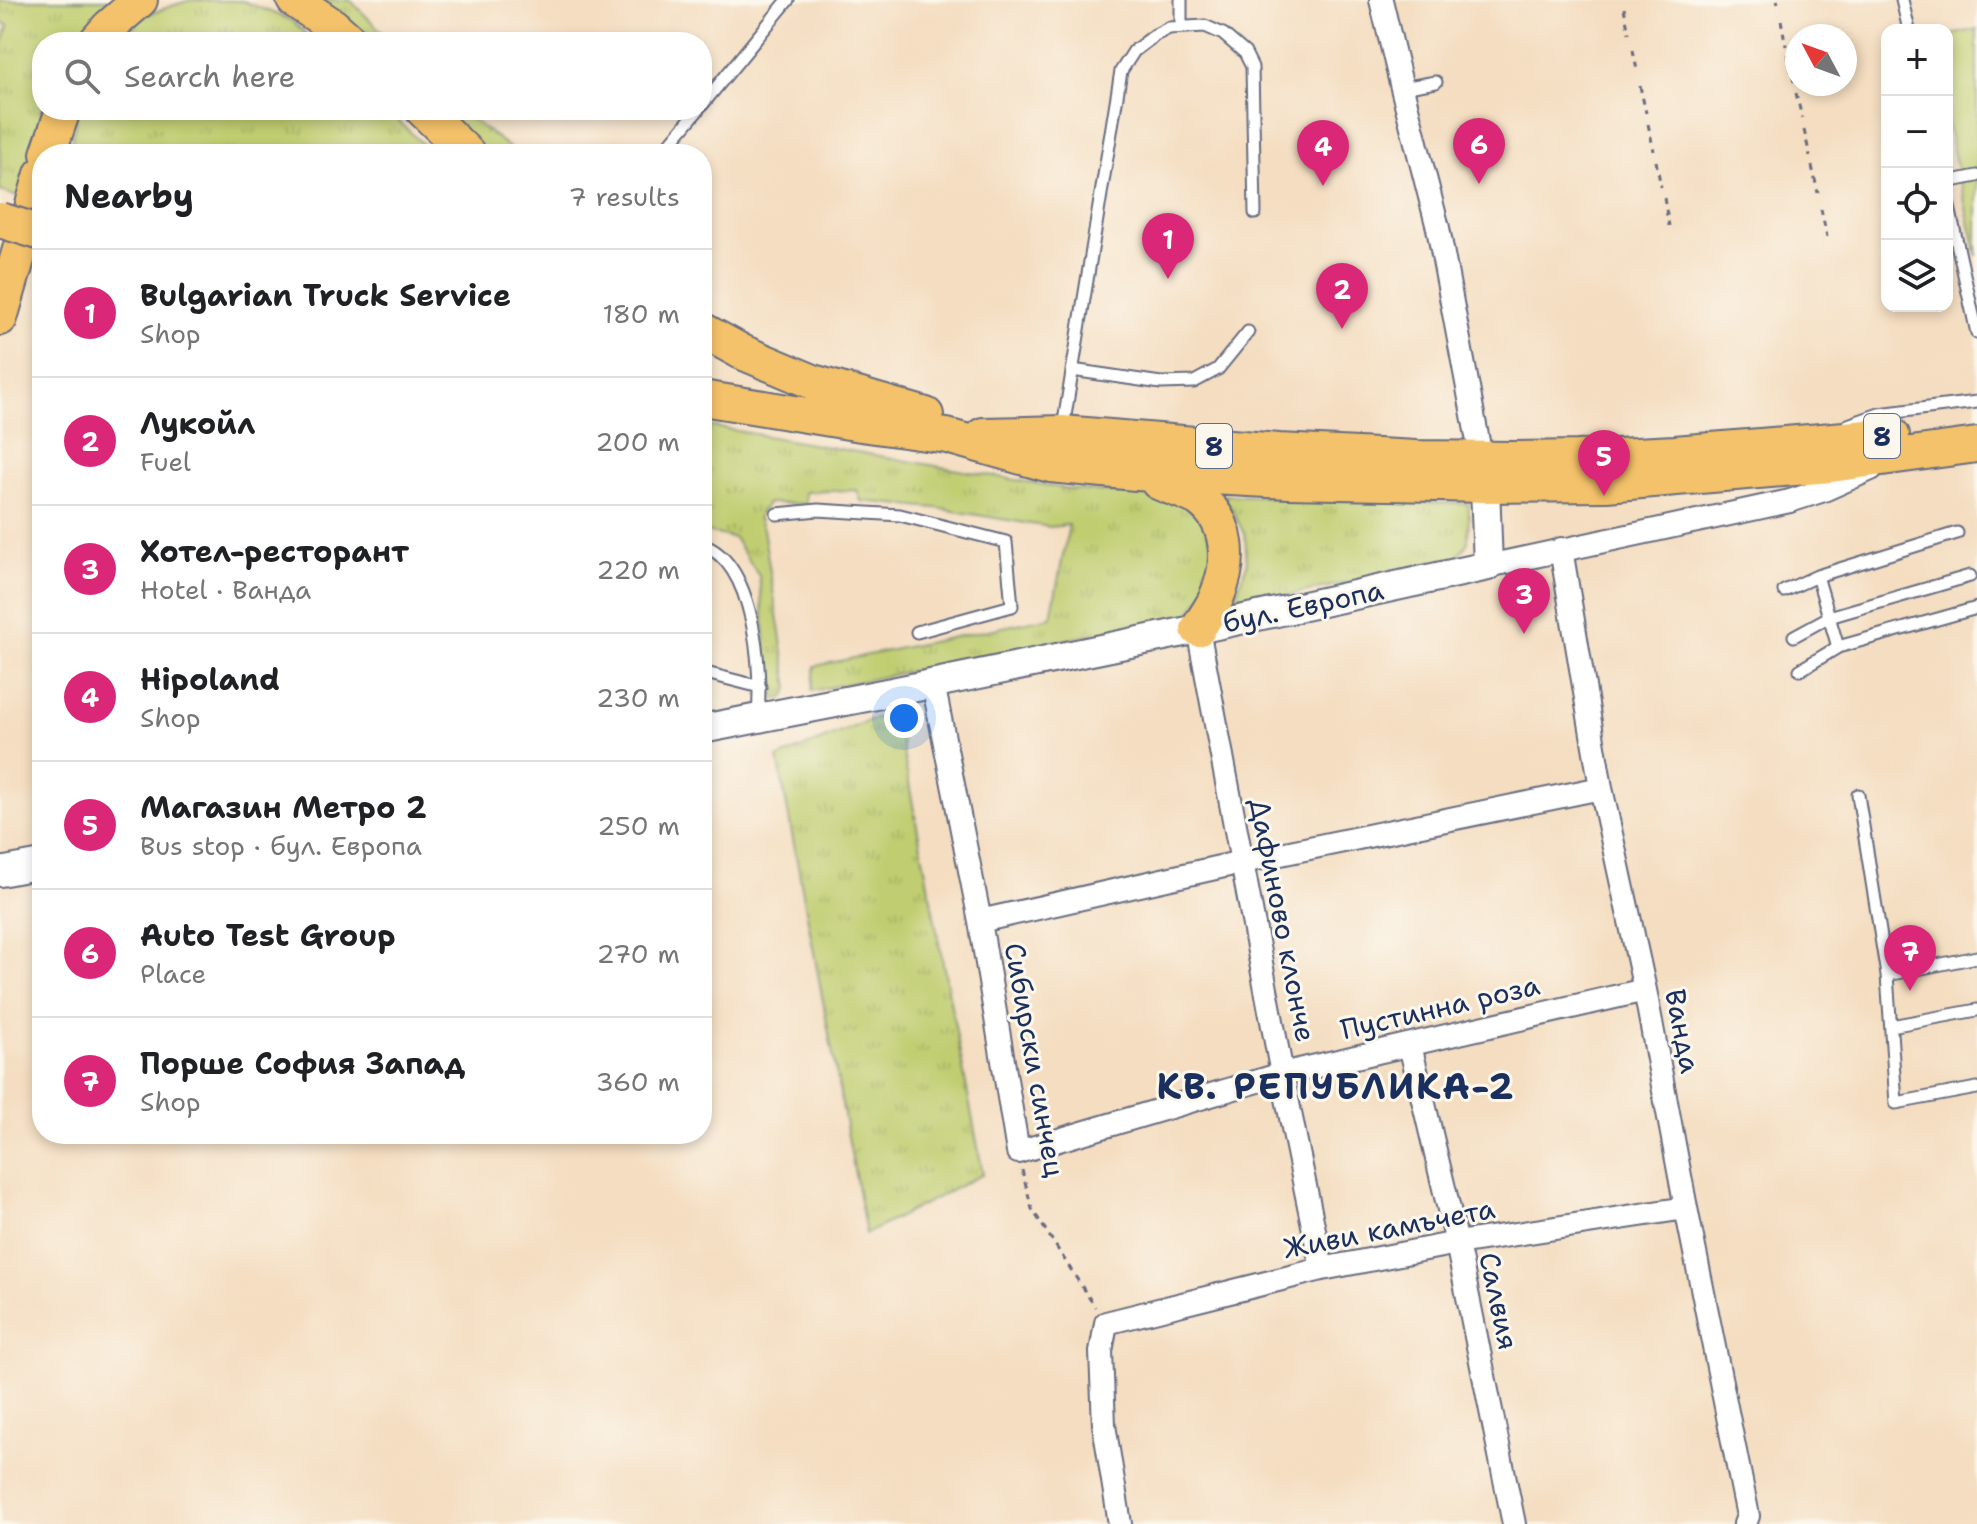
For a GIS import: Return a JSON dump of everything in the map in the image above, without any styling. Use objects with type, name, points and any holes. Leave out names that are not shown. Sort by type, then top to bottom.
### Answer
[{"type":"main road","points":[[105,32],[140,0]]},
{"type":"main road","points":[[294,0],[340,32]]},
{"type":"main road","points":[[51,144],[60,120]]},
{"type":"main road","points":[[433,120],[458,144]]},
{"type":"main road","points":[[0,318],[32,208]]},
{"type":"main road","points":[[0,220],[32,230]]},
{"type":"main road","points":[[712,336],[742,352],[813,382],[996,434]]},
{"type":"main road","name":"8","points":[[712,400],[947,436],[1050,465],[1288,481],[1484,472],[1577,458],[1788,444],[1976,443]]},
{"type":"main road","name":"8","points":[[947,436],[1062,433],[1279,451],[1417,458],[1484,472],[1606,484],[1831,465],[1976,443]]},
{"type":"main road","points":[[1136,473],[1198,499],[1216,517],[1226,539],[1225,565],[1217,596],[1198,629]]},
{"type":"street","points":[[1381,0],[1438,228],[1484,472],[1488,566]]},
{"type":"street","name":"бул. Европа","points":[[712,727],[1198,629],[1790,501],[1824,490],[1897,456]]},
{"type":"street","name":"Ванда","points":[[1561,549],[1601,788],[1645,990],[1748,1516],[1745,1524]]},
{"type":"street","name":"Дафиново клонче","points":[[1198,629],[1322,1269]]},
{"type":"street","name":"Сибирски синчец","points":[[933,683],[980,921],[1018,1152]]},
{"type":"street","points":[[980,921],[1242,862],[1601,788]]},
{"type":"street","points":[[0,872],[32,866]]},
{"type":"street","name":"Пустинна роза","points":[[1018,1152],[1282,1074],[1645,990]]},
{"type":"street","name":"Салвия","points":[[1410,1045],[1457,1243],[1514,1524]]},
{"type":"street","name":"Живи камъчета","points":[[1106,1323],[1322,1269],[1457,1243],[1686,1208]]},
{"type":"street","points":[[1106,1323],[1101,1352],[1104,1425],[1120,1524]]},
{"type":"lane","points":[[712,93],[788,0]]},
{"type":"lane","points":[[1181,0],[1181,27]]},
{"type":"lane","points":[[1902,0],[1908,24]]},
{"type":"lane","points":[[1062,433],[1121,71],[1134,51],[1155,35],[1169,28],[1205,26],[1223,34],[1245,53],[1252,67],[1255,213]]},
{"type":"lane","points":[[1402,88],[1436,82]]},
{"type":"lane","points":[[669,144],[690,120]]},
{"type":"lane","points":[[1953,181],[1977,176]]},
{"type":"lane","points":[[1953,225],[1977,333]]},
{"type":"lane","points":[[1072,370],[1161,383],[1194,382],[1218,369],[1248,332]]},
{"type":"lane","points":[[1788,444],[1879,414],[1977,402]]},
{"type":"lane","points":[[777,514],[818,510],[900,515],[1006,542],[1012,606],[917,632]]},
{"type":"lane","points":[[1784,591],[1817,576],[1957,533]]},
{"type":"lane","points":[[712,550],[729,565],[749,608],[760,687],[758,717]]},
{"type":"lane","points":[[1817,576],[1838,647]]},
{"type":"lane","points":[[1794,636],[1829,617],[1970,576]]},
{"type":"lane","points":[[1800,670],[1838,647],[1977,608]]},
{"type":"lane","points":[[712,675],[760,687]]},
{"type":"lane","points":[[1858,795],[1887,975],[1896,1103],[1977,1088]]},
{"type":"lane","points":[[1887,975],[1977,957]]},
{"type":"lane","points":[[1891,1026],[1977,1010]]},
{"type":"path","points":[[1624,8],[1629,33]]},
{"type":"path","points":[[1781,20],[1785,41]]},
{"type":"path","points":[[1633,50],[1637,70]]},
{"type":"path","points":[[1640,86],[1646,113]]},
{"type":"path","points":[[1797,96],[1802,118]]},
{"type":"path","points":[[1648,124],[1654,151]]},
{"type":"path","points":[[1804,130],[1810,156]]},
{"type":"path","points":[[1656,161],[1661,187]]},
{"type":"path","points":[[1812,166],[1818,193]]},
{"type":"path","points":[[1664,198],[1669,226]]},
{"type":"path","points":[[1821,209],[1827,237]]},
{"type":"path","name":"Сибирски синчец","points":[[1018,1152],[1032,1209],[1106,1323]]},
{"type":"green space","points":[[0,0],[115,0],[89,32],[32,32],[32,120],[46,120],[39,144],[32,144],[32,165],[22,198],[0,191],[0,53],[8,26],[0,20]]},
{"type":"green space","points":[[190,0],[243,1],[291,20],[304,32],[126,32],[148,14]]},
{"type":"green space","points":[[314,0],[350,0],[382,32],[353,32]]},
{"type":"green space","points":[[1977,29],[1977,256],[1953,150],[1953,35]]},
{"type":"green space","points":[[76,120],[397,120],[423,144],[71,144]]},
{"type":"green space","points":[[448,120],[472,120],[505,144],[474,144]]},
{"type":"green space","points":[[712,427],[1067,489],[1176,498],[1202,518],[1215,550],[1211,582],[1189,615],[812,691],[815,666],[1051,617],[1069,525],[1049,527],[936,508],[861,501],[857,490],[805,492],[806,504],[767,503],[758,517],[763,529],[789,688],[784,698],[775,699],[767,692],[759,576],[734,538],[712,533]]},
{"type":"green space","points":[[1224,495],[1469,504],[1468,542],[1456,560],[1231,607],[1247,564],[1245,535]]},
{"type":"green space","points":[[895,710],[983,1174],[866,1234],[778,758]]},
{"type":"place","name":"Auto Test Group","points":[[1479,184]]},
{"type":"place","name":"Hipoland","points":[[1323,186]]},
{"type":"place","name":"Bulgarian Truck Service","points":[[1168,279]]},
{"type":"place","name":"Лукойл","points":[[1342,329]]},
{"type":"place","name":"Магазин Метро 2","points":[[1604,496]]},
{"type":"place","name":"Хотел-ресторант","points":[[1524,634]]},
{"type":"place","name":"Порше София Запад","points":[[1910,991]]},
{"type":"district","name":"КВ. РЕПУБЛИКА-2","points":[[1336,1086]]}]
